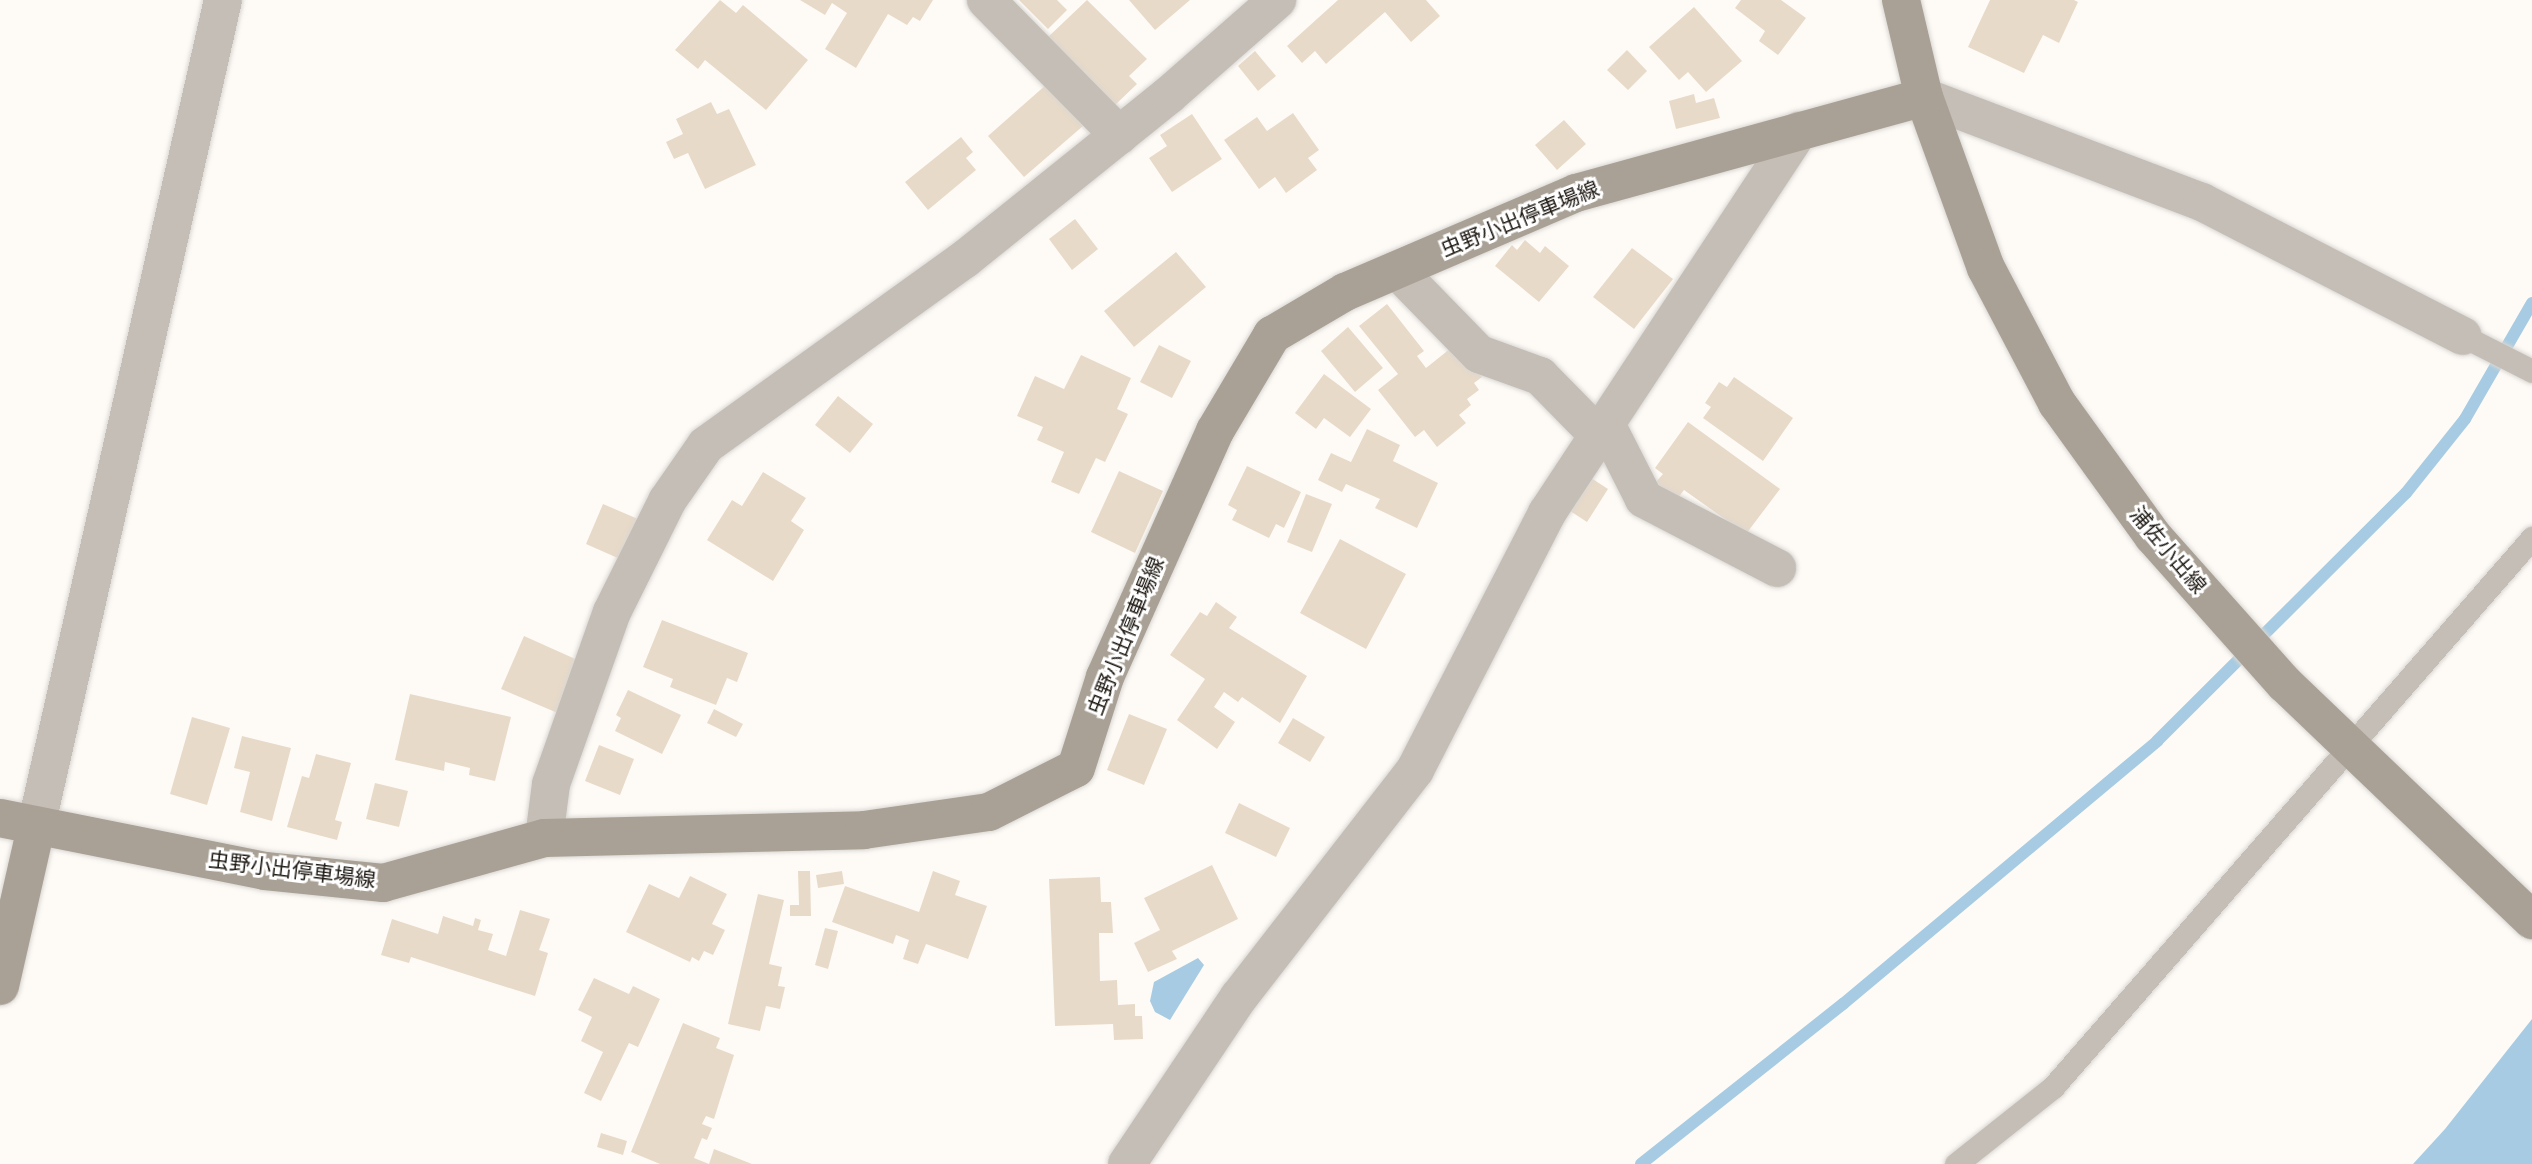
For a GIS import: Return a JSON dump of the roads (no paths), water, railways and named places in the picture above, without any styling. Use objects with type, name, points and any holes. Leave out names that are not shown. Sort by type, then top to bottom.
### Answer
[{"type":"main road","name":"浦佐小出線","points":[[1901,0],[1924,97],[1986,268],[2057,403],[2153,536],[2285,684],[2532,920]]},
{"type":"main road","name":"虫野小出停車場線","points":[[18,823],[265,871],[383,883],[544,838],[864,830],[989,812],[1076,768],[1105,677],[1215,431],[1272,335],[1345,292],[1576,193],[1924,97]]},
{"type":"main road","points":[[0,986],[18,823]]},
{"type":"street","points":[[18,823],[223,0]]},
{"type":"street","points":[[986,0],[1119,135]]},
{"type":"street","points":[[544,838],[551,783],[611,612],[667,501],[706,446],[965,260],[1119,135],[1277,0]]},
{"type":"street","points":[[1924,97],[2202,202],[2463,336]]},
{"type":"street","points":[[1127,1164],[1239,997],[1415,770],[1547,513],[1799,131]]},
{"type":"street","points":[[1397,270],[1479,354],[1540,376],[1601,428],[1644,499],[1777,568]]},
{"type":"lane","points":[[2463,336],[2532,371]]},
{"type":"lane","points":[[1956,1164],[2053,1087],[2357,755],[2532,538]]},
{"type":"water","points":[[1198,958],[1204,965],[1170,1020],[1155,1012],[1150,1001],[1154,982]]},
{"type":"water","points":[[2532,1019],[2532,1164],[2413,1164],[2445,1129]]},
{"type":"waterway","points":[[1641,1164],[1843,1004],[2157,741],[2406,493],[2465,419],[2532,303]]}]
